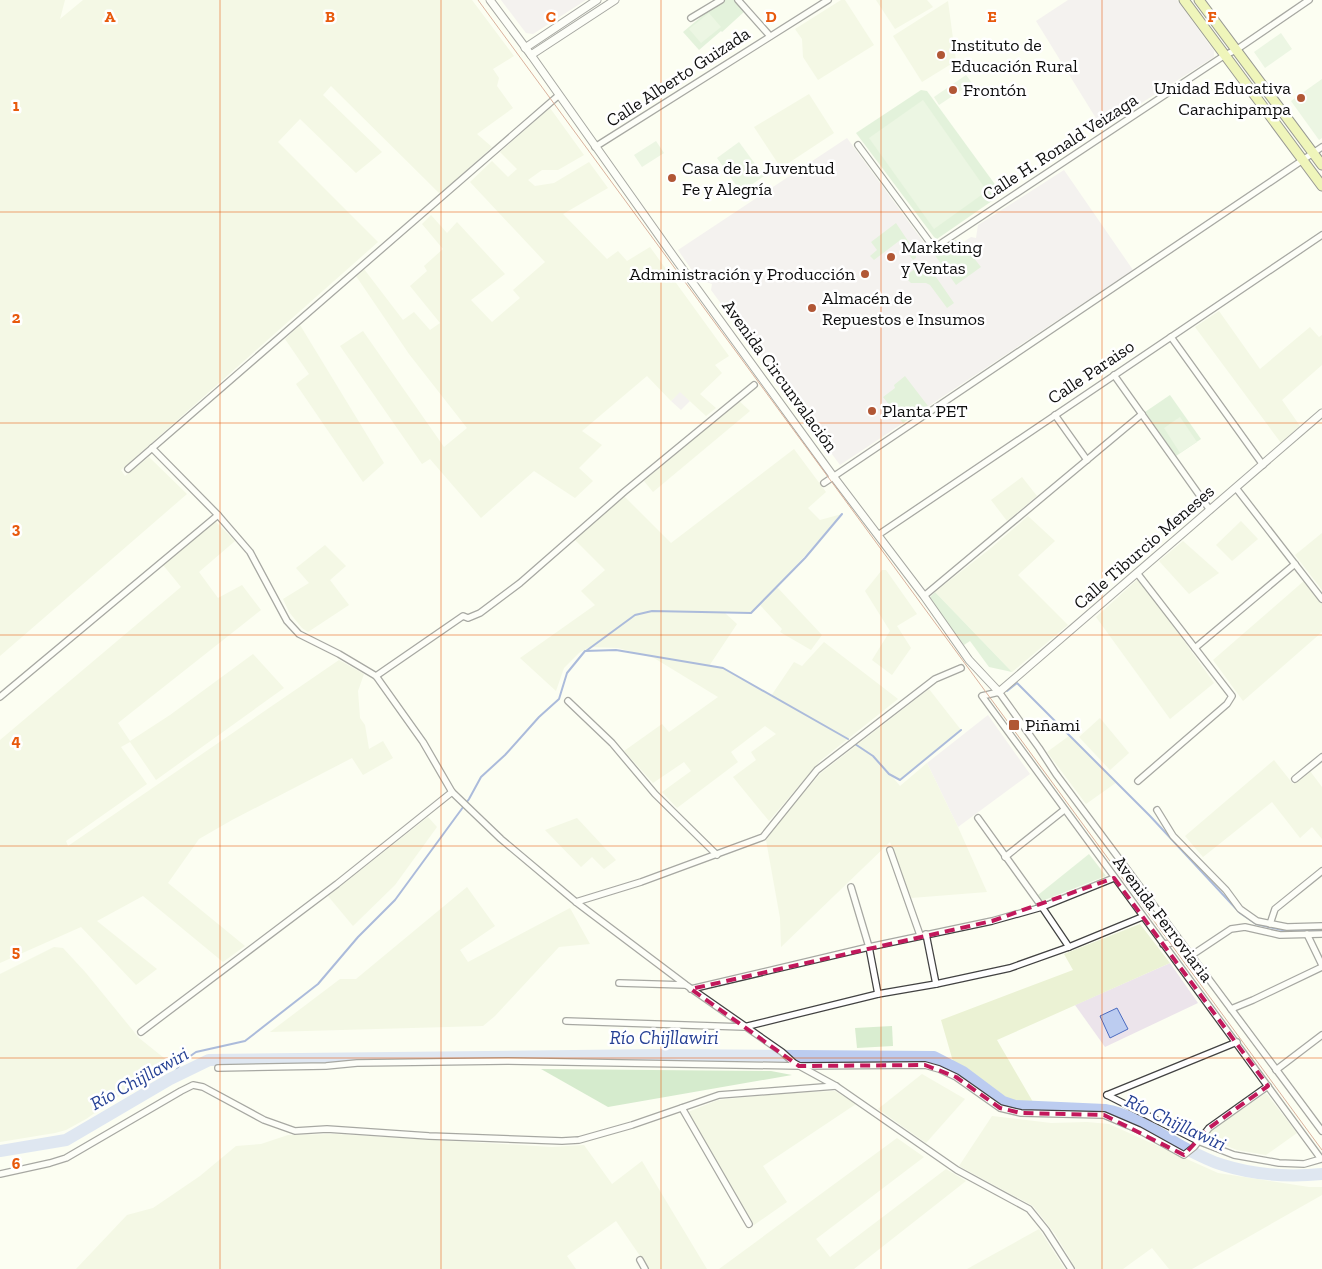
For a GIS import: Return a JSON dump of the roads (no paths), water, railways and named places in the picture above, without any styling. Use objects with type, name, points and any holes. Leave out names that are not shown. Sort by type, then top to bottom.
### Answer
[{"type":"main road","points":[[1184,0],[1322,186]]},
{"type":"main road","points":[[1199,0],[1322,165]]},
{"type":"street","name":"Avenida Circunvalación","points":[[490,0],[532,55],[595,147],[833,476],[924,596],[969,660],[999,692]]},
{"type":"street","points":[[525,48],[597,0]]},
{"type":"street","points":[[532,55],[615,0]]},
{"type":"street","points":[[691,18],[721,0]]},
{"type":"street","points":[[738,0],[770,36]]},
{"type":"street","name":"Calle Alberto Guizada","points":[[595,147],[828,0]]},
{"type":"street","name":"Calle H. Ronald Veizaga","points":[[858,145],[934,248],[1309,0]]},
{"type":"street","points":[[128,469],[559,95]]},
{"type":"street","points":[[824,483],[1322,147]]},
{"type":"street","name":"Calle Paraiso","points":[[878,535],[1322,235]]},
{"type":"street","points":[[1171,337],[1263,464]]},
{"type":"street","points":[[1114,375],[1210,510]]},
{"type":"street","points":[[376,676],[463,616],[468,618],[480,613],[520,583],[624,492],[754,385]]},
{"type":"street","points":[[924,596],[1142,414]]},
{"type":"street","name":"Calle Tiburcio Meneses","points":[[982,696],[999,692],[1322,414]]},
{"type":"street","points":[[1055,415],[1087,460]]},
{"type":"street","points":[[152,448],[218,515],[250,552],[287,621],[300,634],[340,654],[376,676],[423,742],[452,792],[501,839],[576,902],[796,1064],[836,1086],[957,1170],[1028,1209],[1046,1230],[1071,1269]]},
{"type":"street","points":[[1236,488],[1322,599]]},
{"type":"street","points":[[0,697],[218,515]]},
{"type":"street","points":[[1195,648],[1295,564]]},
{"type":"street","points":[[1137,573],[1232,696],[1227,704],[1138,781]]},
{"type":"street","points":[[576,902],[642,882],[763,837],[818,770],[935,679],[961,668]]},
{"type":"street","name":"Avenida Ferroviaria","points":[[999,692],[1056,774],[1322,1131]]},
{"type":"street","name":"Avenida Ferroviaria","points":[[982,696],[1321,1159]]},
{"type":"street","points":[[568,701],[612,743],[655,794],[717,855]]},
{"type":"street","points":[[1295,779],[1322,757]]},
{"type":"street","points":[[141,1032],[337,884],[452,792]]},
{"type":"street","points":[[1005,857],[1064,810]]},
{"type":"street","points":[[1157,810],[1173,836],[1226,890],[1240,909],[1256,921],[1287,928],[1322,926]]},
{"type":"street","points":[[978,818],[1069,947]]},
{"type":"street","points":[[890,850],[923,935],[936,984]]},
{"type":"street","points":[[1270,924],[1274,909],[1322,871]]},
{"type":"street","points":[[619,983],[689,987],[992,921],[1042,907],[1114,878]]},
{"type":"street","points":[[851,887],[868,947],[878,994]]},
{"type":"street","points":[[566,1021],[744,1027],[878,994],[1010,968],[1069,947],[1142,917]]},
{"type":"street","points":[[1192,955],[1230,929],[1245,927],[1280,935],[1322,934]]},
{"type":"street","points":[[1231,1008],[1253,1000],[1322,966],[1307,934]]},
{"type":"street","points":[[1163,944],[1180,942]]},
{"type":"street","points":[[1276,1070],[1322,1035]]},
{"type":"street","points":[[1237,1042],[1107,1095],[1196,1144],[1234,1155],[1279,1164],[1304,1164],[1321,1159]]},
{"type":"street","points":[[218,1068],[326,1066],[357,1063],[517,1061],[925,1065],[956,1077],[1000,1108],[1021,1113],[1104,1115],[1139,1130],[1184,1154],[1196,1144],[1209,1128],[1268,1086]]},
{"type":"street","points":[[0,1174],[66,1158],[139,1114],[193,1085],[203,1088],[264,1120],[295,1131],[327,1129],[429,1136],[579,1140],[632,1125],[719,1095],[836,1086]]},
{"type":"street","points":[[682,1108],[749,1224]]},
{"type":"street","points":[[640,1260],[645,1269]]},
{"type":"water","points":[[1117,1008],[1128,1029],[1110,1038],[1100,1016]]},
{"type":"waterway","points":[[586,651],[635,615],[652,611],[751,613],[805,558],[842,514]]},
{"type":"waterway","points":[[170,1079],[182,1062],[196,1052],[245,1041],[318,984],[358,937],[395,900],[469,799],[481,777],[559,699],[567,673],[585,651],[616,650],[723,668],[848,739]]},
{"type":"waterway","points":[[1007,691],[1017,683],[1150,816],[1240,913],[1256,924],[1282,930],[1322,930]]},
{"type":"waterway","points":[[855,744],[873,756],[889,774],[900,780],[961,730]]},
{"type":"waterway","name":"Río Chijllawiri","points":[[0,1151],[66,1140],[170,1079],[209,1060],[663,1055],[934,1057],[963,1072],[1003,1102],[1015,1106],[1115,1112],[1135,1120],[1207,1159],[1223,1165],[1247,1171],[1272,1174],[1322,1174]]},
{"type":"tram line","points":[[478,0],[1322,1150]]},
{"type":"place","name":"Instituto de Educación Rural","points":[[941,55]]},
{"type":"place","name":"Frontón","points":[[953,90]]},
{"type":"place","name":"Unidad Educativa Carachipampa","points":[[1301,98]]},
{"type":"place","name":"Casa de la Juventud Fe y Alegría","points":[[672,178]]},
{"type":"place","name":"Marketing y Ventas","points":[[891,257]]},
{"type":"place","name":"Administración y Producción","points":[[865,274]]},
{"type":"place","name":"Almacén de Repuestos e Insumos","points":[[812,308]]},
{"type":"place","name":"Planta PET","points":[[872,411]]},
{"type":"place","name":"Piñami","points":[[1014,725]]}]
